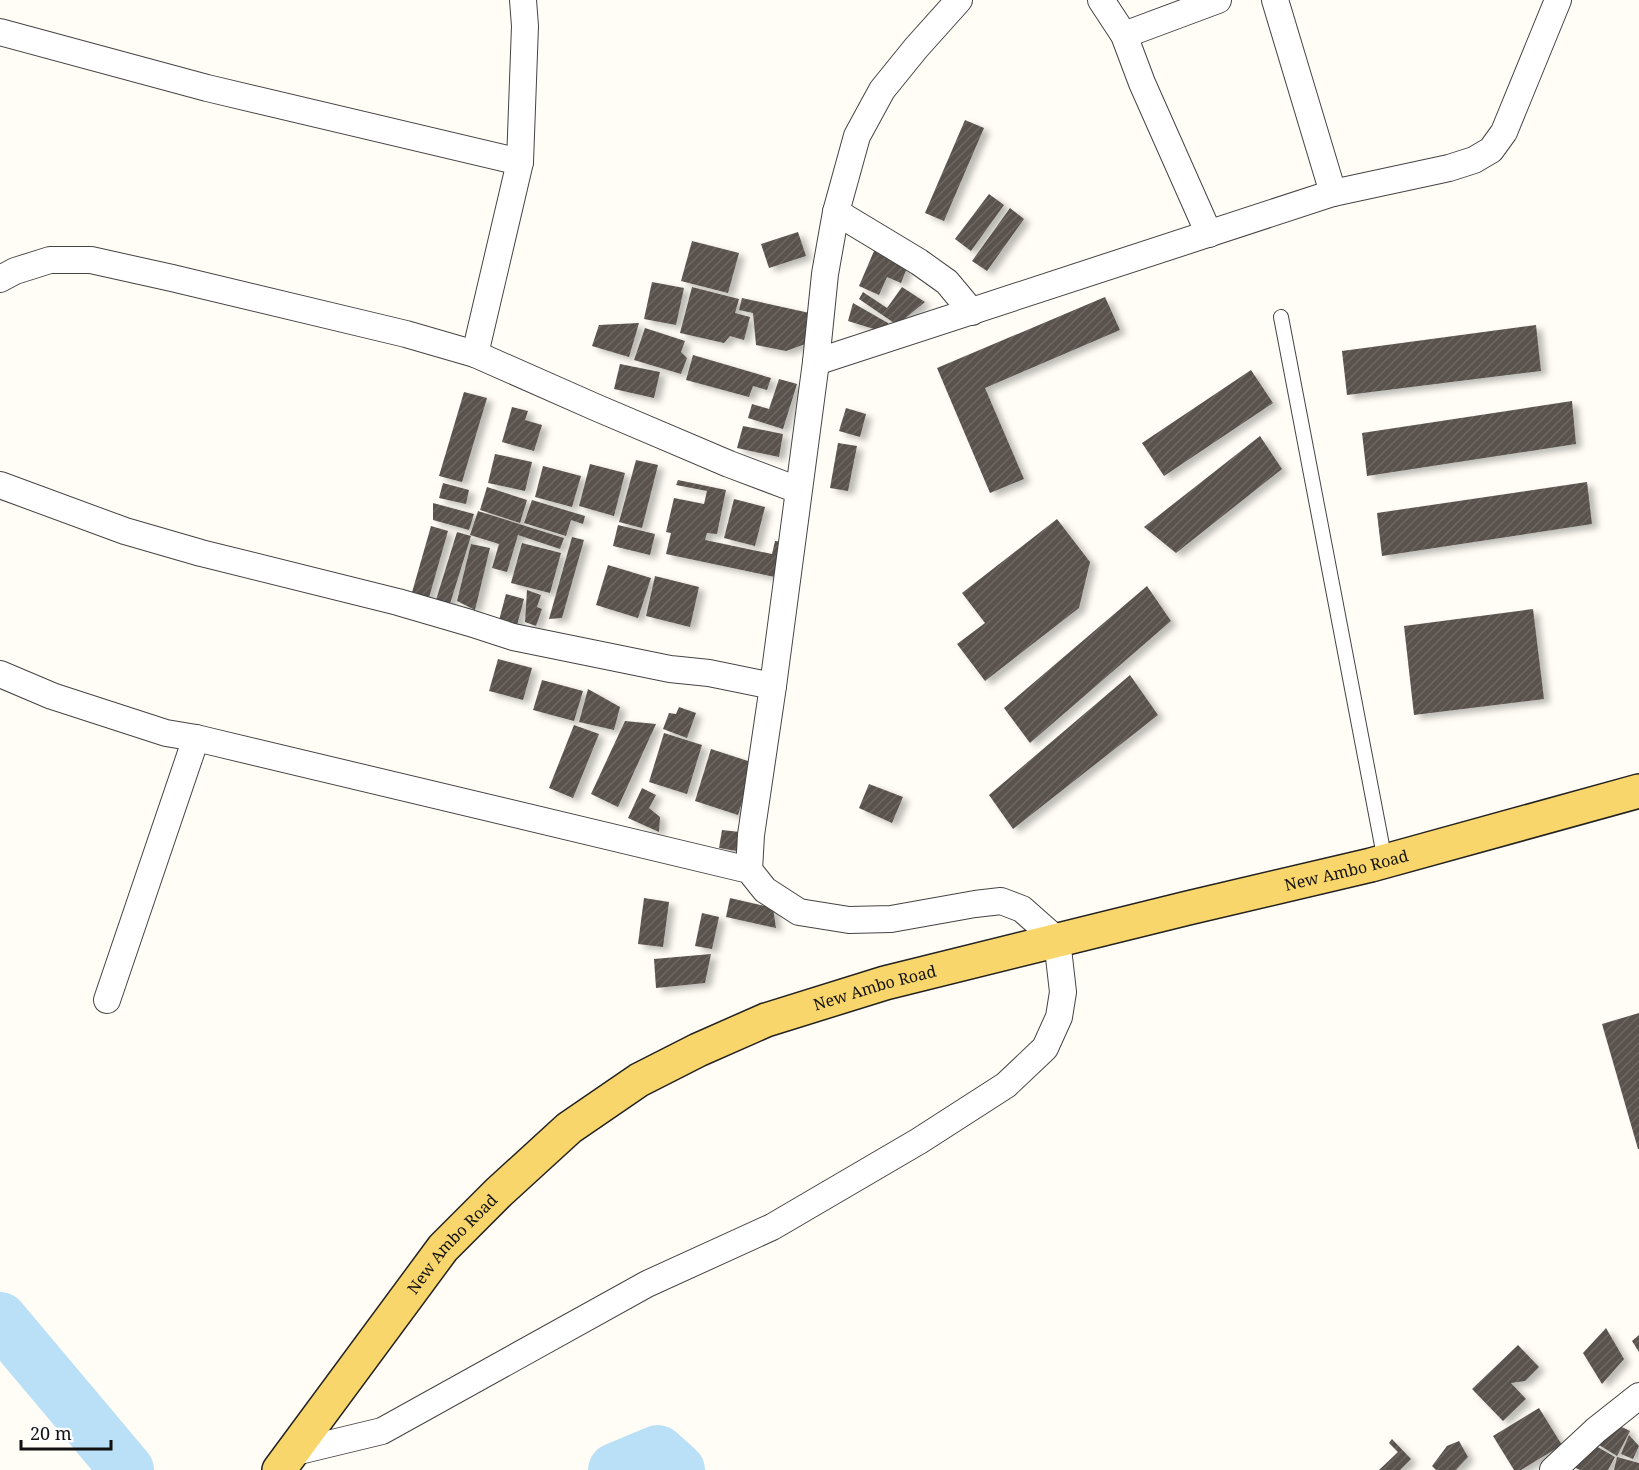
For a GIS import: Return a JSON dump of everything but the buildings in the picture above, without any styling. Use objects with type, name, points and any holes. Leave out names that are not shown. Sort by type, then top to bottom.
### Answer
[{"type":"main road","name":"New Ambo Road","points":[[285,1461],[443,1248],[499,1192],[569,1128],[639,1080],[698,1050],[766,1020],[885,983],[1385,861],[1639,791]]},
{"type":"street","points":[[475,354],[520,162],[525,26],[523,0]]},
{"type":"street","points":[[748,870],[816,362],[825,274],[836,212],[857,136],[882,90],[959,0]]},
{"type":"street","points":[[1101,0],[1124,35],[1142,83],[1209,234]]},
{"type":"street","points":[[1124,35],[1218,0]]},
{"type":"street","points":[[1275,0],[1333,193]]},
{"type":"street","points":[[816,362],[1333,193],[1449,168],[1474,160],[1491,150],[1504,132],[1558,0]]},
{"type":"street","points":[[0,32],[207,88],[520,162]]},
{"type":"street","points":[[836,212],[919,262],[947,282],[972,312]]},
{"type":"street","points":[[0,279],[15,271],[50,260],[91,260],[406,334],[475,354],[729,464],[798,490]]},
{"type":"street","points":[[0,485],[125,531],[201,553],[398,602],[513,637],[670,669],[773,686]]},
{"type":"street","points":[[0,674],[51,696],[166,733],[748,870],[765,890],[799,912],[849,920],[891,918],[1001,901],[1022,909],[1057,940],[1063,992],[1059,1017],[1045,1048],[1006,1084],[919,1141],[772,1227],[647,1284],[382,1431],[285,1461]]},
{"type":"street","points":[[107,1000],[195,738]]},
{"type":"street","points":[[1553,1470],[1639,1396]]},
{"type":"lane","points":[[1281,317],[1385,861]]},
{"type":"waterway","points":[[0,1319],[127,1470]]},
{"type":"waterway","points":[[615,1470],[658,1452],[678,1470]]}]
